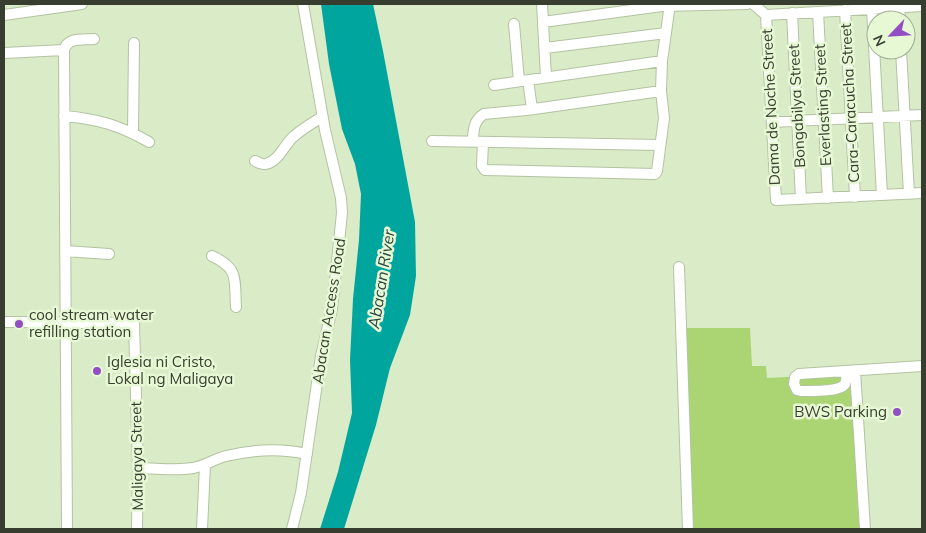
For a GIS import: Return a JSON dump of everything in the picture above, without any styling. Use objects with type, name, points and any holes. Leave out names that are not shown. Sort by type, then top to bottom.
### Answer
[{"type":"street","points":[[4,16],[82,4]]},
{"type":"street","name":"Abacan Access Road","points":[[292,529],[301,494],[321,356],[332,309],[341,230],[341,198],[322,117],[303,4]]},
{"type":"street","points":[[542,4],[546,77]]},
{"type":"street","points":[[543,22],[670,5],[746,4]]},
{"type":"street","points":[[754,4],[766,15],[922,6]]},
{"type":"street","points":[[661,91],[481,116],[474,128],[482,166],[485,170],[653,175],[657,171],[664,118],[661,91],[662,61],[670,5]]},
{"type":"street","points":[[872,9],[882,195]]},
{"type":"street","name":"Cara-Caracucha Street","points":[[846,10],[855,196]]},
{"type":"street","name":"Everlasting Street","points":[[818,12],[828,198]]},
{"type":"street","name":"Bongabilya Street","points":[[792,13],[802,199]]},
{"type":"street","name":"Dama de Noche Street","points":[[766,15],[776,200],[802,199]]},
{"type":"street","points":[[514,24],[524,80],[532,109]]},
{"type":"street","points":[[545,48],[666,33]]},
{"type":"street","points":[[67,529],[64,50],[66,44],[70,41],[94,39]]},
{"type":"street","points":[[133,133],[134,43]]},
{"type":"street","points":[[4,53],[64,50]]},
{"type":"street","points":[[901,60],[909,194]]},
{"type":"street","points":[[494,84],[662,61]]},
{"type":"street","points":[[772,122],[922,115]]},
{"type":"street","points":[[64,116],[90,118],[109,123],[149,142]]},
{"type":"street","points":[[255,161],[267,164],[276,159],[291,138],[308,124],[322,117]]},
{"type":"street","points":[[432,141],[660,145]]},
{"type":"street","points":[[802,199],[922,194]]},
{"type":"street","points":[[65,251],[109,254]]},
{"type":"street","points":[[212,256],[224,261],[232,269],[236,307]]},
{"type":"street","points":[[679,267],[688,529]]},
{"type":"street","points":[[4,322],[66,322]]},
{"type":"street","name":"Maligaya Street","points":[[66,322],[134,323],[138,529]]},
{"type":"street","points":[[851,371],[846,383],[840,388],[800,391],[797,390],[794,384],[795,377],[799,374],[922,366]]},
{"type":"street","points":[[851,371],[865,529]]},
{"type":"street","points":[[138,468],[191,468],[205,465],[225,456],[286,450],[307,454]]},
{"type":"street","points":[[202,529],[205,465]]},
{"type":"green space","points":[[685,328],[750,328],[752,366],[766,366],[767,378],[853,374],[861,529],[692,529]]},
{"type":"water","name":"Abacan River","points":[[321,4],[373,4],[415,222],[416,276],[410,315],[390,368],[376,425],[344,529],[320,529],[338,472],[352,413],[350,360],[361,194],[355,164],[342,129],[329,64]]},
{"type":"place","name":"cool stream water refilling station","points":[[19,324]]},
{"type":"place","name":"Iglesia ni Cristo, Lokal ng Maligaya","points":[[97,371]]},
{"type":"place","name":"BWS Parking","points":[[897,412]]}]
